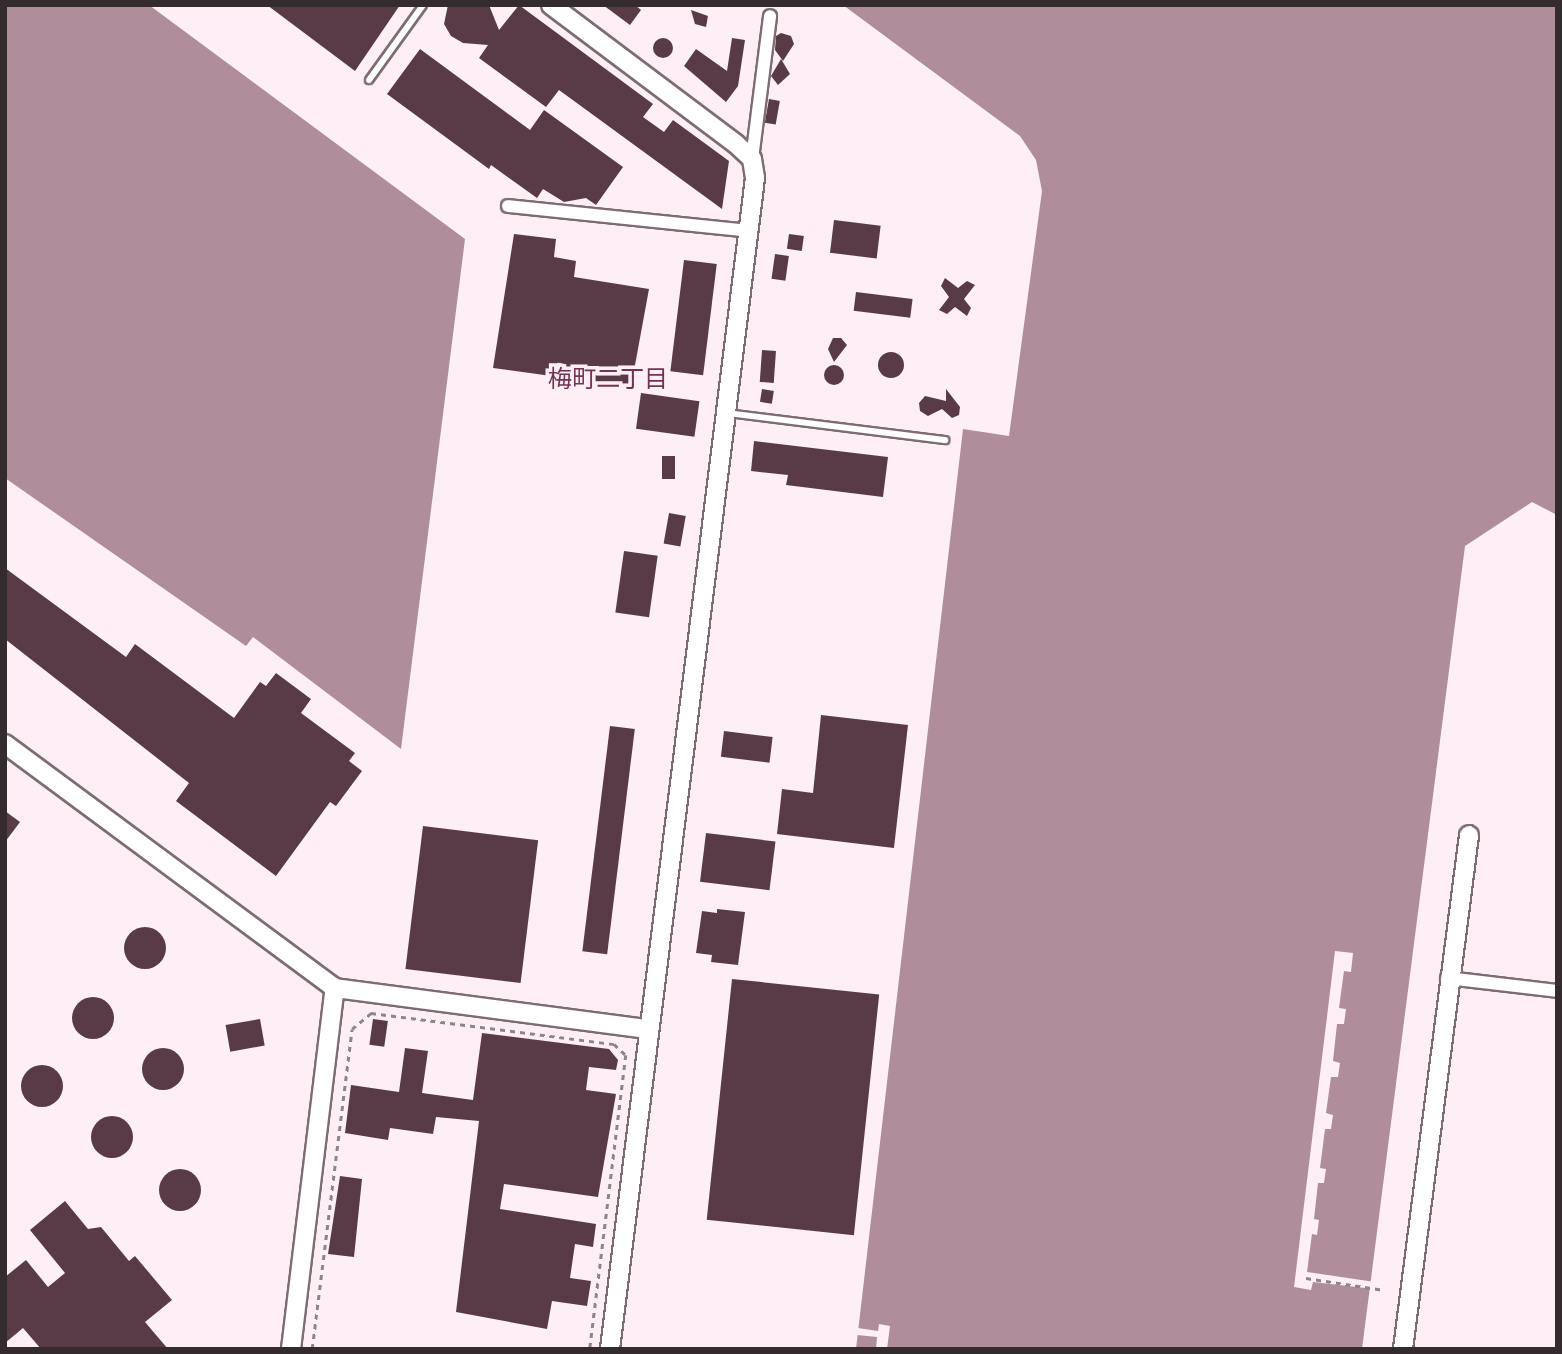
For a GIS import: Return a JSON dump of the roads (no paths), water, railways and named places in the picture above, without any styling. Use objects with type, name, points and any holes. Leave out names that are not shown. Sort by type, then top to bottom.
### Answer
[{"type":"street","points":[[551,5],[752,159]]},
{"type":"street","points":[[610,1349],[755,178],[752,159],[770,16]]},
{"type":"street","points":[[508,206],[748,231]]},
{"type":"street","points":[[5,744],[335,988],[648,1029]]},
{"type":"street","points":[[1402,1349],[1447,978],[1469,835]]},
{"type":"street","points":[[1447,978],[1557,991]]},
{"type":"street","points":[[291,1349],[335,988]]},
{"type":"lane","points":[[369,80],[423,5]]},
{"type":"lane","points":[[725,413],[945,440]]},
{"type":"district","name":"梅町二丁目","points":[[608,379]]}]
